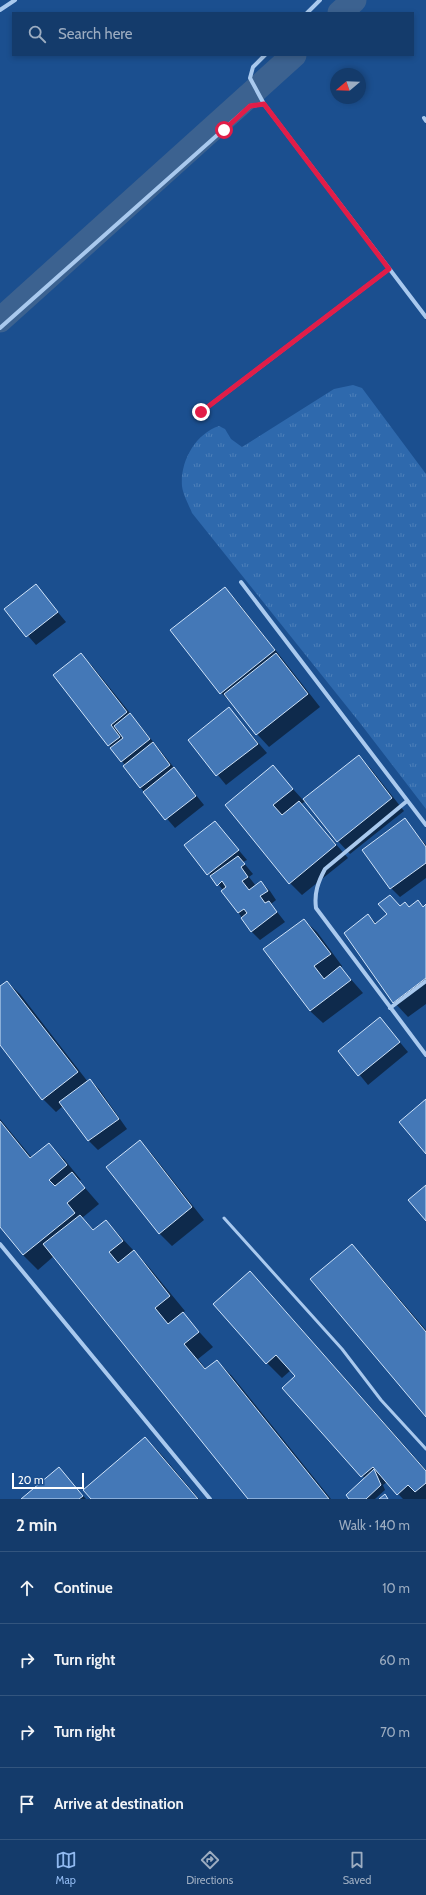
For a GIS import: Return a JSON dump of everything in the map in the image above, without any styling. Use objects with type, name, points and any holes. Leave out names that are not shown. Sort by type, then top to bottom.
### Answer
[{"type":"street","points":[[0,10],[15,0]]},
{"type":"street","points":[[308,12],[320,0]]},
{"type":"street","points":[[264,56],[253,67],[250,78],[264,104],[426,317]]},
{"type":"street","points":[[0,328],[250,106],[264,104]]},
{"type":"street","points":[[201,412],[389,269]]},
{"type":"street","points":[[241,582],[426,826]]},
{"type":"street","points":[[407,801],[326,869],[318,882],[314,897],[316,908],[426,1055]]},
{"type":"street","points":[[390,1008],[426,981]]},
{"type":"street","points":[[0,1244],[210,1499]]},
{"type":"lane","points":[[224,1218],[342,1350],[381,1400],[426,1449]]},
{"type":"green space","points":[[353,385],[362,388],[426,474],[426,809],[360,723],[192,513],[182,486],[182,477],[186,459],[196,442],[210,430],[219,426],[225,429],[231,439],[242,447],[334,389]]},
{"type":"building","points":[[36,584],[58,612],[26,637],[4,609]]},
{"type":"building","points":[[225,587],[275,650],[220,694],[170,630]]},
{"type":"building","points":[[81,653],[127,712],[111,725],[120,737],[108,746],[53,675]]},
{"type":"building","points":[[276,653],[308,694],[256,735],[224,694]]},
{"type":"building","points":[[229,707],[258,744],[216,776],[188,740]]},
{"type":"building","points":[[130,713],[150,739],[121,762],[110,748],[123,738],[114,726]]},
{"type":"building","points":[[153,742],[170,765],[140,788],[123,766]]},
{"type":"building","points":[[359,755],[392,798],[337,842],[303,799]]},
{"type":"building","points":[[273,765],[293,789],[273,805],[282,815],[299,801],[336,845],[289,884],[225,805]]},
{"type":"building","points":[[174,767],[196,796],[165,820],[143,792]]},
{"type":"building","points":[[405,818],[426,847],[426,863],[390,889],[362,850]]},
{"type":"building","points":[[215,821],[239,850],[207,875],[184,845]]},
{"type":"building","points":[[238,856],[245,864],[241,867],[248,877],[242,881],[249,890],[261,881],[268,891],[260,896],[265,903],[269,901],[277,912],[251,932],[241,918],[247,913],[244,909],[238,913],[221,891],[226,887],[222,881],[217,886],[210,876]]},
{"type":"building","points":[[390,895],[400,906],[405,902],[409,907],[418,900],[423,907],[426,904],[426,978],[393,1003],[344,933],[368,914],[375,924],[387,914],[378,904]]},
{"type":"building","points":[[304,919],[331,954],[314,966],[324,979],[340,966],[351,980],[310,1011],[263,949]]},
{"type":"building","points":[[7,981],[78,1072],[42,1100],[0,1045],[0,986]]},
{"type":"building","points":[[380,1017],[400,1042],[358,1076],[338,1051]]},
{"type":"building","points":[[90,1079],[119,1119],[88,1141],[59,1102]]},
{"type":"building","points":[[426,1099],[426,1154],[399,1122]]},
{"type":"building","points":[[0,1121],[30,1158],[49,1143],[67,1165],[49,1180],[55,1186],[72,1172],[85,1188],[67,1203],[75,1213],[23,1255],[0,1227]]},
{"type":"building","points":[[140,1140],[192,1207],[159,1234],[106,1167]]},
{"type":"building","points":[[426,1185],[426,1221],[408,1200]]},
{"type":"building","points":[[80,1215],[93,1230],[106,1220],[123,1241],[109,1252],[118,1263],[134,1250],[170,1296],[155,1308],[168,1324],[183,1312],[199,1332],[184,1344],[205,1369],[217,1360],[329,1499],[248,1499],[43,1244]]},
{"type":"building","points":[[352,1244],[426,1332],[426,1417],[310,1279]]},
{"type":"building","points":[[250,1271],[426,1471],[426,1483],[415,1492],[408,1485],[397,1495],[373,1467],[361,1477],[282,1388],[295,1376],[276,1355],[266,1364],[213,1304]]},
{"type":"building","points":[[145,1437],[198,1499],[91,1499],[83,1490]]},
{"type":"building","points":[[59,1467],[83,1496],[79,1499],[21,1499]]},
{"type":"building","points":[[374,1469],[381,1485],[366,1499],[349,1499],[346,1495]]},
{"type":"building","points":[[385,1494],[388,1499],[379,1499]]},
{"type":"waterway","points":[[341,12],[354,0]]},
{"type":"waterway","points":[[0,320],[293,56]]},
{"type":"route","points":[[201,412],[389,269],[296,144],[264,104],[250,106],[224,130]]}]
